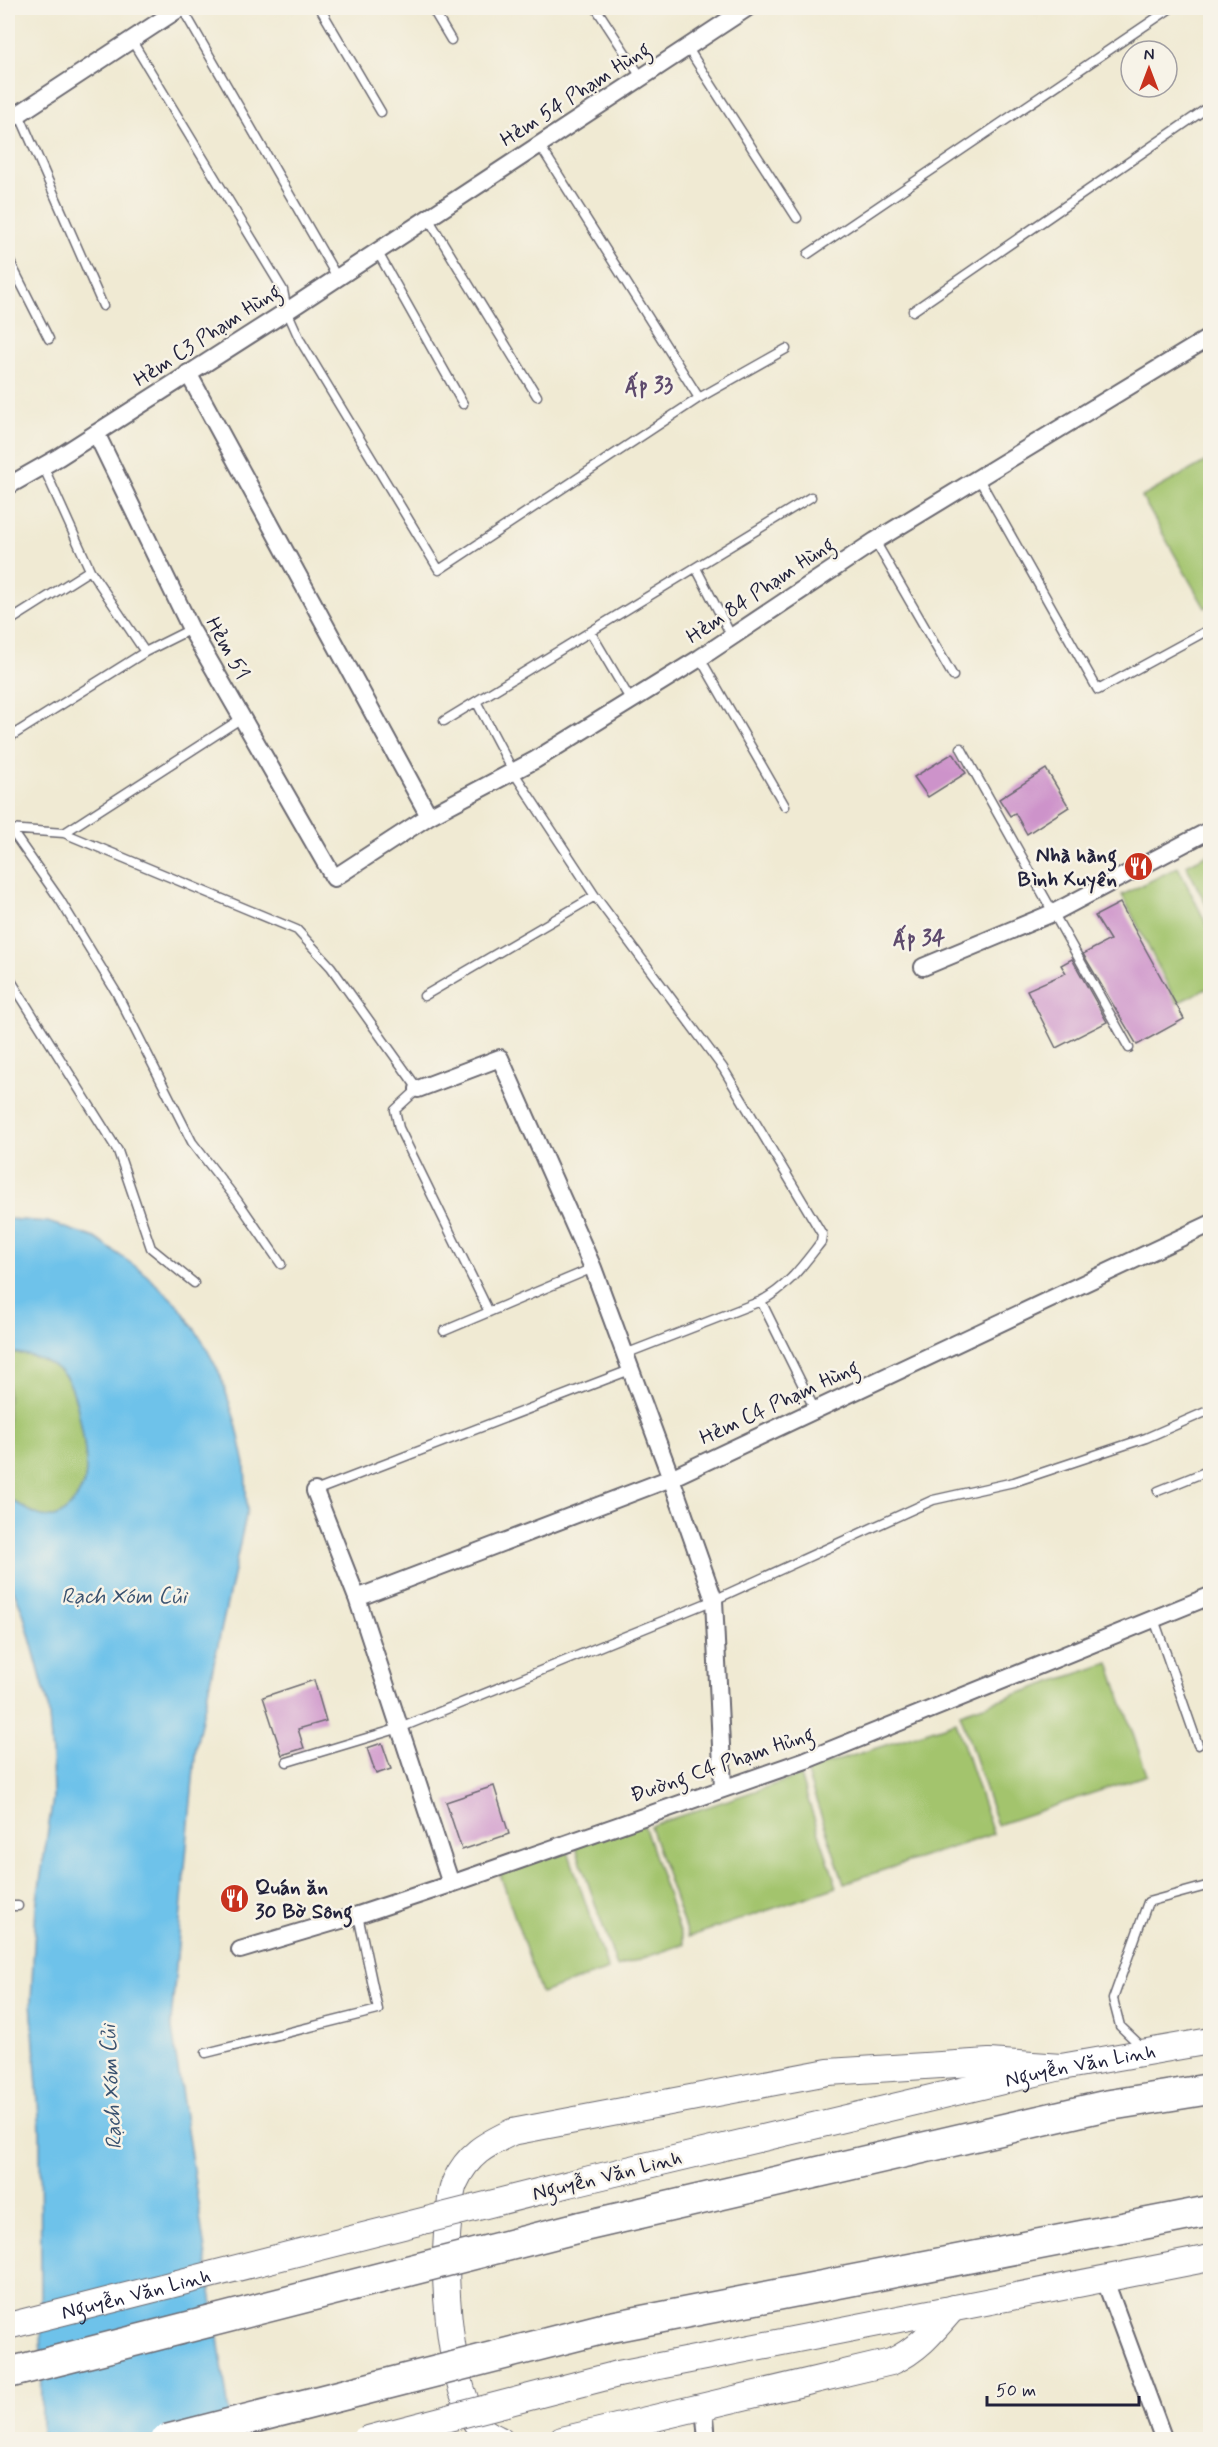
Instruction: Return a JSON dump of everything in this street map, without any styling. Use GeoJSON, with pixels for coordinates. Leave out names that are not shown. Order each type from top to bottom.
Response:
{"type":"FeatureCollection","features":[{"type":"Feature","properties":{"kind":"highway","name":"Nguyễn Văn Linh"},"geometry":{"type":"LineString","coordinates":[[8,2373],[580,2227],[1104,2106],[1210,2089]]}},
{"type":"Feature","properties":{"kind":"highway"},"geometry":{"type":"LineString","coordinates":[[166,2439],[606,2328],[1210,2211]]}},
{"type":"Feature","properties":{"kind":"main road","name":"Nguyễn Văn Linh"},"geometry":{"type":"LineString","coordinates":[[8,2326],[569,2184],[1061,2067],[1210,2041]]}},
{"type":"Feature","properties":{"kind":"main road"},"geometry":{"type":"LineString","coordinates":[[487,2438],[475,2422],[460,2384],[451,2334],[445,2236],[453,2185],[465,2162],[486,2145],[512,2132],[828,2072],[989,2062],[1061,2067]]}},
{"type":"Feature","properties":{"kind":"main road"},"geometry":{"type":"LineString","coordinates":[[364,2439],[618,2374],[1210,2258]]}},
{"type":"Feature","properties":{"kind":"main road"},"geometry":{"type":"LineString","coordinates":[[562,2439],[891,2362],[908,2354],[924,2341],[953,2308]]}},
{"type":"Feature","properties":{"kind":"street"},"geometry":{"type":"LineString","coordinates":[[13,117],[181,8]]}},
{"type":"Feature","properties":{"kind":"street","name":"Hẻm 54 Phạm Hùng"},"geometry":{"type":"LineString","coordinates":[[428,217],[741,9]]}},
{"type":"Feature","properties":{"kind":"street","name":"Hẻm C3 Phạm Hùng"},"geometry":{"type":"LineString","coordinates":[[8,486],[96,433],[287,311],[428,217]]}},
{"type":"Feature","properties":{"kind":"street","name":"Hẻm 84 Phạm Hùng"},"geometry":{"type":"LineString","coordinates":[[334,878],[429,816],[514,773],[630,699],[700,658],[875,541],[1210,337]]}},
{"type":"Feature","properties":{"kind":"street"},"geometry":{"type":"LineString","coordinates":[[188,373],[429,816]]}},
{"type":"Feature","properties":{"kind":"street","name":"Hẻm 51"},"geometry":{"type":"LineString","coordinates":[[96,433],[191,629],[334,878]]}},
{"type":"Feature","properties":{"kind":"street"},"geometry":{"type":"LineString","coordinates":[[923,967],[1055,912],[1210,830]]}},
{"type":"Feature","properties":{"kind":"street"},"geometry":{"type":"LineString","coordinates":[[418,1089],[501,1058],[545,1154],[593,1268],[714,1600],[723,1787]]}},
{"type":"Feature","properties":{"kind":"street","name":"Hẻm C4 Phạm Hùng"},"geometry":{"type":"LineString","coordinates":[[357,1598],[671,1478],[1210,1224]]}},
{"type":"Feature","properties":{"kind":"street"},"geometry":{"type":"LineString","coordinates":[[315,1491],[357,1598],[451,1884]]}},
{"type":"Feature","properties":{"kind":"street","name":"Đường C4 Phạm Hủng"},"geometry":{"type":"LineString","coordinates":[[240,1950],[358,1915],[451,1884],[723,1787],[806,1760],[1210,1596]]}},
{"type":"Feature","properties":{"kind":"street"},"geometry":{"type":"LineString","coordinates":[[1104,2278],[1164,2439]]}},
{"type":"Feature","properties":{"kind":"street"},"geometry":{"type":"LineString","coordinates":[[704,2406],[707,2439]]}},
{"type":"Feature","properties":{"kind":"lane"},"geometry":{"type":"LineString","coordinates":[[181,8],[337,277]]}},
{"type":"Feature","properties":{"kind":"lane"},"geometry":{"type":"LineString","coordinates":[[320,8],[381,112]]}},
{"type":"Feature","properties":{"kind":"lane"},"geometry":{"type":"LineString","coordinates":[[432,8],[451,40]]}},
{"type":"Feature","properties":{"kind":"lane"},"geometry":{"type":"LineString","coordinates":[[596,8],[641,77]]}},
{"type":"Feature","properties":{"kind":"lane"},"geometry":{"type":"LineString","coordinates":[[808,254],[1171,8]]}},
{"type":"Feature","properties":{"kind":"lane"},"geometry":{"type":"LineString","coordinates":[[132,41],[283,290],[287,311],[300,340],[439,570],[699,398],[786,349]]}},
{"type":"Feature","properties":{"kind":"lane"},"geometry":{"type":"LineString","coordinates":[[687,47],[797,218]]}},
{"type":"Feature","properties":{"kind":"lane"},"geometry":{"type":"LineString","coordinates":[[913,311],[1210,106]]}},
{"type":"Feature","properties":{"kind":"lane"},"geometry":{"type":"LineString","coordinates":[[13,117],[103,306]]}},
{"type":"Feature","properties":{"kind":"lane"},"geometry":{"type":"LineString","coordinates":[[539,144],[699,398]]}},
{"type":"Feature","properties":{"kind":"lane"},"geometry":{"type":"LineString","coordinates":[[428,217],[537,396]]}},
{"type":"Feature","properties":{"kind":"lane"},"geometry":{"type":"LineString","coordinates":[[377,251],[464,404]]}},
{"type":"Feature","properties":{"kind":"lane"},"geometry":{"type":"LineString","coordinates":[[8,258],[49,339]]}},
{"type":"Feature","properties":{"kind":"lane"},"geometry":{"type":"LineString","coordinates":[[43,466],[90,570],[145,652]]}},
{"type":"Feature","properties":{"kind":"lane"},"geometry":{"type":"LineString","coordinates":[[979,479],[1098,690],[1210,629]]}},
{"type":"Feature","properties":{"kind":"lane"},"geometry":{"type":"LineString","coordinates":[[444,722],[811,497]]}},
{"type":"Feature","properties":{"kind":"lane"},"geometry":{"type":"LineString","coordinates":[[875,541],[953,676]]}},
{"type":"Feature","properties":{"kind":"lane"},"geometry":{"type":"LineString","coordinates":[[696,568],[732,637]]}},
{"type":"Feature","properties":{"kind":"lane"},"geometry":{"type":"LineString","coordinates":[[8,622],[90,570]]}},
{"type":"Feature","properties":{"kind":"lane"},"geometry":{"type":"LineString","coordinates":[[8,738],[145,652],[191,629]]}},
{"type":"Feature","properties":{"kind":"lane"},"geometry":{"type":"LineString","coordinates":[[591,633],[630,699]]}},
{"type":"Feature","properties":{"kind":"lane"},"geometry":{"type":"LineString","coordinates":[[700,658],[785,806]]}},
{"type":"Feature","properties":{"kind":"lane"},"geometry":{"type":"LineString","coordinates":[[477,703],[514,773],[595,896],[723,1068],[822,1234],[821,1242],[788,1283],[761,1301],[625,1354]]}},
{"type":"Feature","properties":{"kind":"lane"},"geometry":{"type":"LineString","coordinates":[[64,833],[242,718]]}},
{"type":"Feature","properties":{"kind":"lane"},"geometry":{"type":"LineString","coordinates":[[961,748],[1055,912],[1129,1048]]}},
{"type":"Feature","properties":{"kind":"lane"},"geometry":{"type":"LineString","coordinates":[[8,826],[64,833],[297,930],[331,967],[418,1089],[395,1110],[399,1128],[489,1312]]}},
{"type":"Feature","properties":{"kind":"lane"},"geometry":{"type":"LineString","coordinates":[[8,826],[60,900],[116,992],[192,1142],[237,1200],[281,1264]]}},
{"type":"Feature","properties":{"kind":"lane"},"geometry":{"type":"LineString","coordinates":[[424,996],[595,896]]}},
{"type":"Feature","properties":{"kind":"lane"},"geometry":{"type":"LineString","coordinates":[[8,976],[118,1151],[151,1248],[194,1283]]}},
{"type":"Feature","properties":{"kind":"lane"},"geometry":{"type":"LineString","coordinates":[[444,1331],[593,1268]]}},
{"type":"Feature","properties":{"kind":"lane"},"geometry":{"type":"LineString","coordinates":[[761,1301],[814,1410]]}},
{"type":"Feature","properties":{"kind":"lane"},"geometry":{"type":"LineString","coordinates":[[315,1491],[630,1370]]}},
{"type":"Feature","properties":{"kind":"lane"},"geometry":{"type":"LineString","coordinates":[[287,1762],[400,1728],[714,1600],[933,1500],[1014,1482],[1146,1438],[1210,1410]]}},
{"type":"Feature","properties":{"kind":"lane"},"geometry":{"type":"LineString","coordinates":[[1158,1491],[1210,1470]]}},
{"type":"Feature","properties":{"kind":"lane"},"geometry":{"type":"LineString","coordinates":[[1154,1619],[1198,1745]]}},
{"type":"Feature","properties":{"kind":"lane"},"geometry":{"type":"LineString","coordinates":[[1145,2051],[1120,2026],[1113,1999],[1148,1902],[1210,1885]]}},
{"type":"Feature","properties":{"kind":"lane"},"geometry":{"type":"LineString","coordinates":[[8,1906],[18,1906]]}},
{"type":"Feature","properties":{"kind":"lane"},"geometry":{"type":"LineString","coordinates":[[206,2053],[378,2010],[358,1915]]}},
{"type":"Feature","properties":{"kind":"green space"},"geometry":{"type":"Polygon","coordinates":[[[1210,459],[1210,605],[1205,608],[1142,497],[1210,459]]]}},
{"type":"Feature","properties":{"kind":"green space"},"geometry":{"type":"Polygon","coordinates":[[[1210,853],[1210,912],[1186,865],[1210,853]]]}},
{"type":"Feature","properties":{"kind":"green space"},"geometry":{"type":"Polygon","coordinates":[[[1178,867],[1210,931],[1210,987],[1177,1003],[1122,895],[1178,867]]]}},
{"type":"Feature","properties":{"kind":"green space"},"geometry":{"type":"Polygon","coordinates":[[[8,1352],[31,1356],[53,1365],[70,1384],[78,1410],[84,1442],[85,1479],[74,1502],[54,1517],[36,1514],[8,1498],[8,1352]]]}},
{"type":"Feature","properties":{"kind":"green space"},"geometry":{"type":"Polygon","coordinates":[[[1109,1663],[1147,1775],[997,1825],[960,1713],[1109,1663]]]}},
{"type":"Feature","properties":{"kind":"green space"},"geometry":{"type":"Polygon","coordinates":[[[956,1722],[993,1834],[844,1883],[806,1771],[956,1722]]]}},
{"type":"Feature","properties":{"kind":"green space"},"geometry":{"type":"Polygon","coordinates":[[[800,1776],[837,1887],[688,1937],[650,1826],[800,1776]]]}},
{"type":"Feature","properties":{"kind":"green space"},"geometry":{"type":"Polygon","coordinates":[[[643,1822],[684,1944],[617,1967],[575,1845],[643,1822]]]}},
{"type":"Feature","properties":{"kind":"green space"},"geometry":{"type":"Polygon","coordinates":[[[567,1848],[608,1970],[541,1993],[499,1871],[567,1848]]]}},
{"type":"Feature","properties":{"kind":"water","name":"Rạch Xóm Củi"},"geometry":{"type":"Polygon","coordinates":[[[8,1219],[48,1222],[95,1238],[142,1271],[178,1305],[202,1340],[220,1374],[236,1423],[245,1464],[247,1511],[196,1746],[171,2022],[233,2439],[42,2439],[40,2131],[31,2001],[36,1907],[53,1798],[52,1755],[48,1704],[23,1612],[8,1577],[8,1498],[36,1514],[54,1517],[74,1502],[83,1485],[86,1470],[78,1410],[70,1384],[65,1376],[53,1365],[39,1358],[8,1352],[8,1219]]]}},
{"type":"Feature","properties":{"kind":"building"},"geometry":{"type":"Polygon","coordinates":[[[953,753],[966,773],[928,797],[914,777],[953,753]]]}},
{"type":"Feature","properties":{"kind":"building"},"geometry":{"type":"Polygon","coordinates":[[[1046,769],[1069,807],[1027,834],[1015,813],[1010,816],[999,799],[1046,769]]]}},
{"type":"Feature","properties":{"kind":"building"},"geometry":{"type":"Polygon","coordinates":[[[1120,903],[1184,1019],[1137,1045],[1083,954],[1110,940],[1095,916],[1120,903]]]}},
{"type":"Feature","properties":{"kind":"building"},"geometry":{"type":"Polygon","coordinates":[[[1072,959],[1107,1022],[1056,1048],[1027,990],[1066,973],[1061,965],[1072,959]]]}},
{"type":"Feature","properties":{"kind":"building"},"geometry":{"type":"Polygon","coordinates":[[[314,1680],[326,1721],[298,1729],[304,1748],[282,1755],[263,1697],[314,1680]]]}},
{"type":"Feature","properties":{"kind":"building"},"geometry":{"type":"Polygon","coordinates":[[[382,1743],[391,1769],[376,1774],[367,1748],[382,1743]]]}},
{"type":"Feature","properties":{"kind":"building"},"geometry":{"type":"Polygon","coordinates":[[[494,1786],[509,1834],[462,1850],[446,1802],[494,1786]]]}},
{"type":"Feature","properties":{"kind":"place","name":"Nhà hàng Bình Xuyên"},"geometry":{"type":"Point","coordinates":[1138,867]}},
{"type":"Feature","properties":{"kind":"place","name":"Quán ăn 30 Bờ Sông"},"geometry":{"type":"Point","coordinates":[234,1899]}},
{"type":"Feature","properties":{"kind":"district","name":"Ấp 33"},"geometry":{"type":"Point","coordinates":[649,384]}},
{"type":"Feature","properties":{"kind":"district","name":"Ấp 34"},"geometry":{"type":"Point","coordinates":[919,937]}}]}
